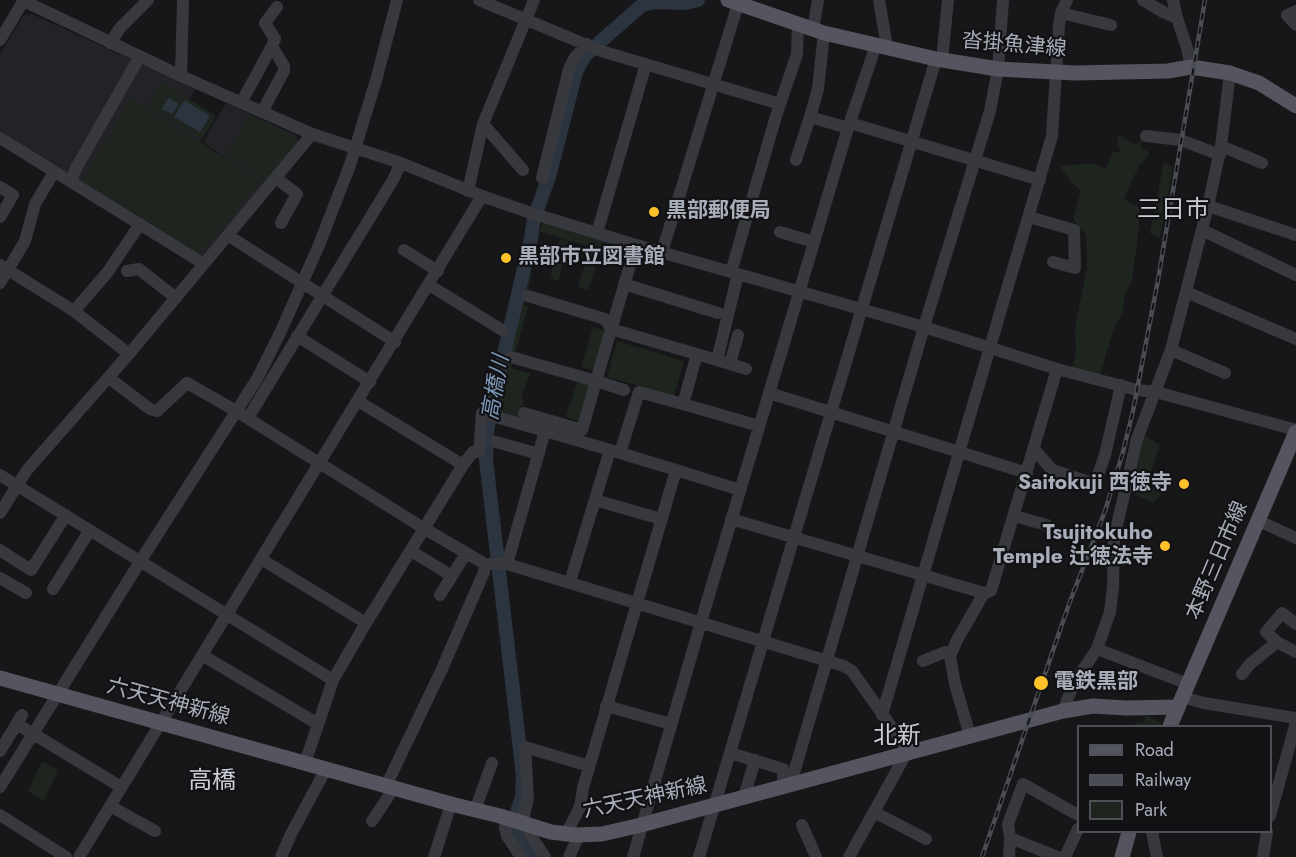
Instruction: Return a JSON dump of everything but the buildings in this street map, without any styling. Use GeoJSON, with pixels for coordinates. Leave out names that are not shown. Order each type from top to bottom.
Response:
{"type":"FeatureCollection","features":[{"type":"Feature","properties":{"kind":"main road","name":"沓掛魚津線"},"geometry":{"type":"LineString","coordinates":[[733,2],[819,31],[939,59],[998,69],[1056,72],[1168,71],[1191,68],[1230,73],[1259,83],[1296,106]]}},
{"type":"Feature","properties":{"kind":"main road","name":"本野三日市線"},"geometry":{"type":"LineString","coordinates":[[1183,696],[1296,431]]}},
{"type":"Feature","properties":{"kind":"main road","name":"六天天神新線"},"geometry":{"type":"LineString","coordinates":[[0,678],[326,770],[566,834],[602,834],[641,825],[1062,711],[1093,706],[1126,708],[1183,696]]}},
{"type":"Feature","properties":{"kind":"main road"},"geometry":{"type":"LineString","coordinates":[[1170,725],[1183,696]]}},
{"type":"Feature","properties":{"kind":"main road"},"geometry":{"type":"LineString","coordinates":[[1122,857],[1128,833]]}},
{"type":"Feature","properties":{"kind":"street"},"geometry":{"type":"LineString","coordinates":[[0,40],[23,0],[140,57],[312,134],[401,163],[528,212],[924,327],[1057,369],[1156,392],[1296,431]]}},
{"type":"Feature","properties":{"kind":"street"},"geometry":{"type":"LineString","coordinates":[[110,43],[120,28],[148,0]]}},
{"type":"Feature","properties":{"kind":"street"},"geometry":{"type":"LineString","coordinates":[[181,76],[183,0]]}},
{"type":"Feature","properties":{"kind":"street"},"geometry":{"type":"LineString","coordinates":[[0,787],[257,379],[303,284],[338,198],[355,148],[397,0]]}},
{"type":"Feature","properties":{"kind":"street"},"geometry":{"type":"LineString","coordinates":[[479,0],[601,51],[780,104]]}},
{"type":"Feature","properties":{"kind":"street"},"geometry":{"type":"LineString","coordinates":[[468,190],[483,124],[534,0]]}},
{"type":"Feature","properties":{"kind":"street"},"geometry":{"type":"LineString","coordinates":[[796,160],[818,89],[818,0]]}},
{"type":"Feature","properties":{"kind":"street"},"geometry":{"type":"LineString","coordinates":[[633,857],[849,126],[881,46],[879,0]]}},
{"type":"Feature","properties":{"kind":"street"},"geometry":{"type":"LineString","coordinates":[[699,857],[912,140],[939,59],[948,0]]}},
{"type":"Feature","properties":{"kind":"street"},"geometry":{"type":"LineString","coordinates":[[787,784],[990,111],[998,69],[1003,0]]}},
{"type":"Feature","properties":{"kind":"street"},"geometry":{"type":"LineString","coordinates":[[882,715],[1052,136],[1061,13],[1067,0]]}},
{"type":"Feature","properties":{"kind":"street"},"geometry":{"type":"LineString","coordinates":[[1143,0],[1162,12],[1178,18]]}},
{"type":"Feature","properties":{"kind":"street"},"geometry":{"type":"LineString","coordinates":[[1173,0],[1191,68]]}},
{"type":"Feature","properties":{"kind":"street"},"geometry":{"type":"LineString","coordinates":[[1292,0],[1296,6]]}},
{"type":"Feature","properties":{"kind":"street"},"geometry":{"type":"LineString","coordinates":[[662,252],[714,84],[733,2]]}},
{"type":"Feature","properties":{"kind":"street"},"geometry":{"type":"LineString","coordinates":[[241,103],[275,39],[265,23],[277,7]]}},
{"type":"Feature","properties":{"kind":"street"},"geometry":{"type":"LineString","coordinates":[[1296,11],[1287,15],[1296,25]]}},
{"type":"Feature","properties":{"kind":"street"},"geometry":{"type":"LineString","coordinates":[[1061,13],[1111,25]]}},
{"type":"Feature","properties":{"kind":"street"},"geometry":{"type":"LineString","coordinates":[[717,360],[735,273],[780,104],[797,54],[798,24]]}},
{"type":"Feature","properties":{"kind":"street"},"geometry":{"type":"LineString","coordinates":[[542,178],[569,69],[575,57],[587,44]]}},
{"type":"Feature","properties":{"kind":"street"},"geometry":{"type":"LineString","coordinates":[[262,112],[284,71],[284,66],[272,46]]}},
{"type":"Feature","properties":{"kind":"street"},"geometry":{"type":"LineString","coordinates":[[71,182],[75,170],[140,57]]}},
{"type":"Feature","properties":{"kind":"street"},"geometry":{"type":"LineString","coordinates":[[597,233],[646,64]]}},
{"type":"Feature","properties":{"kind":"street"},"geometry":{"type":"LineString","coordinates":[[1062,711],[1074,683],[1097,649],[1110,612],[1114,538],[1137,439],[1171,350],[1208,206],[1221,150],[1230,73]]}},
{"type":"Feature","properties":{"kind":"street"},"geometry":{"type":"LineString","coordinates":[[810,117],[912,140],[1040,180]]}},
{"type":"Feature","properties":{"kind":"street"},"geometry":{"type":"LineString","coordinates":[[483,124],[523,170]]}},
{"type":"Feature","properties":{"kind":"street"},"geometry":{"type":"LineString","coordinates":[[0,513],[27,470],[129,354],[312,134]]}},
{"type":"Feature","properties":{"kind":"street"},"geometry":{"type":"LineString","coordinates":[[1146,136],[1221,150],[1262,163]]}},
{"type":"Feature","properties":{"kind":"street"},"geometry":{"type":"LineString","coordinates":[[0,138],[204,264]]}},
{"type":"Feature","properties":{"kind":"street"},"geometry":{"type":"LineString","coordinates":[[248,418],[393,180],[401,163]]}},
{"type":"Feature","properties":{"kind":"street"},"geometry":{"type":"LineString","coordinates":[[0,283],[4,267],[25,241],[35,204],[54,172]]}},
{"type":"Feature","properties":{"kind":"street"},"geometry":{"type":"LineString","coordinates":[[276,178],[297,194],[281,223]]}},
{"type":"Feature","properties":{"kind":"street"},"geometry":{"type":"LineString","coordinates":[[0,187],[13,195],[0,217]]}},
{"type":"Feature","properties":{"kind":"street"},"geometry":{"type":"LineString","coordinates":[[79,857],[482,196]]}},
{"type":"Feature","properties":{"kind":"street"},"geometry":{"type":"LineString","coordinates":[[1208,206],[1296,235]]}},
{"type":"Feature","properties":{"kind":"street"},"geometry":{"type":"LineString","coordinates":[[1029,217],[1074,230],[1080,270],[1053,262]]}},
{"type":"Feature","properties":{"kind":"street"},"geometry":{"type":"LineString","coordinates":[[74,310],[106,273],[140,224]]}},
{"type":"Feature","properties":{"kind":"street"},"geometry":{"type":"LineString","coordinates":[[1202,230],[1296,275]]}},
{"type":"Feature","properties":{"kind":"street"},"geometry":{"type":"LineString","coordinates":[[780,232],[814,242]]}},
{"type":"Feature","properties":{"kind":"street"},"geometry":{"type":"LineString","coordinates":[[229,236],[395,342]]}},
{"type":"Feature","properties":{"kind":"street"},"geometry":{"type":"LineString","coordinates":[[524,412],[582,430],[636,245]]}},
{"type":"Feature","properties":{"kind":"street"},"geometry":{"type":"LineString","coordinates":[[404,250],[438,271]]}},
{"type":"Feature","properties":{"kind":"street"},"geometry":{"type":"LineString","coordinates":[[4,267],[74,310],[129,354]]}},
{"type":"Feature","properties":{"kind":"street"},"geometry":{"type":"LineString","coordinates":[[127,271],[139,269],[176,298]]}},
{"type":"Feature","properties":{"kind":"street"},"geometry":{"type":"LineString","coordinates":[[429,285],[502,330]]}},
{"type":"Feature","properties":{"kind":"street"},"geometry":{"type":"LineString","coordinates":[[624,285],[718,313]]}},
{"type":"Feature","properties":{"kind":"street"},"geometry":{"type":"LineString","coordinates":[[1186,292],[1296,339]]}},
{"type":"Feature","properties":{"kind":"street"},"geometry":{"type":"LineString","coordinates":[[528,296],[605,319],[611,329],[746,369]]}},
{"type":"Feature","properties":{"kind":"street"},"geometry":{"type":"LineString","coordinates":[[730,364],[738,335]]}},
{"type":"Feature","properties":{"kind":"street"},"geometry":{"type":"LineString","coordinates":[[297,336],[370,382]]}},
{"type":"Feature","properties":{"kind":"street"},"geometry":{"type":"LineString","coordinates":[[1171,350],[1226,373]]}},
{"type":"Feature","properties":{"kind":"street"},"geometry":{"type":"LineString","coordinates":[[683,404],[697,354]]}},
{"type":"Feature","properties":{"kind":"street"},"geometry":{"type":"LineString","coordinates":[[511,357],[624,390]]}},
{"type":"Feature","properties":{"kind":"street"},"geometry":{"type":"LineString","coordinates":[[731,519],[984,593],[991,591],[1057,369]]}},
{"type":"Feature","properties":{"kind":"street"},"geometry":{"type":"LineString","coordinates":[[108,378],[150,409],[157,411],[187,383],[485,564],[507,564],[570,582],[826,660],[852,671],[907,752],[849,857]]}},
{"type":"Feature","properties":{"kind":"street"},"geometry":{"type":"LineString","coordinates":[[1034,448],[1052,470],[1095,484],[1108,443],[1121,385]]}},
{"type":"Feature","properties":{"kind":"street"},"geometry":{"type":"LineString","coordinates":[[570,582],[595,500],[639,392],[759,426]]}},
{"type":"Feature","properties":{"kind":"street"},"geometry":{"type":"LineString","coordinates":[[769,393],[1027,473]]}},
{"type":"Feature","properties":{"kind":"street"},"geometry":{"type":"LineString","coordinates":[[358,401],[463,465]]}},
{"type":"Feature","properties":{"kind":"street"},"geometry":{"type":"LineString","coordinates":[[305,763],[333,680],[463,465],[473,452],[479,452],[482,413],[740,490]]}},
{"type":"Feature","properties":{"kind":"street"},"geometry":{"type":"LineString","coordinates":[[507,564],[545,431]]}},
{"type":"Feature","properties":{"kind":"street"},"geometry":{"type":"LineString","coordinates":[[496,442],[538,454]]}},
{"type":"Feature","properties":{"kind":"street"},"geometry":{"type":"LineString","coordinates":[[569,857],[566,834],[580,807],[583,788],[606,706],[676,470]]}},
{"type":"Feature","properties":{"kind":"street"},"geometry":{"type":"LineString","coordinates":[[0,475],[333,680]]}},
{"type":"Feature","properties":{"kind":"street"},"geometry":{"type":"LineString","coordinates":[[595,500],[661,519]]}},
{"type":"Feature","properties":{"kind":"street"},"geometry":{"type":"LineString","coordinates":[[0,550],[32,570],[66,515]]}},
{"type":"Feature","properties":{"kind":"street"},"geometry":{"type":"LineString","coordinates":[[1014,516],[1047,525]]}},
{"type":"Feature","properties":{"kind":"street"},"geometry":{"type":"LineString","coordinates":[[1257,520],[1296,538]]}},
{"type":"Feature","properties":{"kind":"street"},"geometry":{"type":"LineString","coordinates":[[53,589],[90,530]]}},
{"type":"Feature","properties":{"kind":"street"},"geometry":{"type":"LineString","coordinates":[[411,551],[452,576]]}},
{"type":"Feature","properties":{"kind":"street"},"geometry":{"type":"LineString","coordinates":[[441,595],[466,553]]}},
{"type":"Feature","properties":{"kind":"street"},"geometry":{"type":"LineString","coordinates":[[261,559],[366,623]]}},
{"type":"Feature","properties":{"kind":"street"},"geometry":{"type":"LineString","coordinates":[[372,821],[390,787],[442,669],[484,572],[485,564]]}},
{"type":"Feature","properties":{"kind":"street"},"geometry":{"type":"LineString","coordinates":[[0,578],[26,593]]}},
{"type":"Feature","properties":{"kind":"street"},"geometry":{"type":"LineString","coordinates":[[970,736],[955,684],[950,656],[984,593]]}},
{"type":"Feature","properties":{"kind":"street"},"geometry":{"type":"LineString","coordinates":[[1296,624],[1282,613],[1266,632],[1277,642],[1296,652]]}},
{"type":"Feature","properties":{"kind":"street"},"geometry":{"type":"LineString","coordinates":[[1242,674],[1250,664],[1277,642]]}},
{"type":"Feature","properties":{"kind":"street"},"geometry":{"type":"LineString","coordinates":[[1097,649],[1183,696],[1204,703],[1296,720],[1272,809]]}},
{"type":"Feature","properties":{"kind":"street"},"geometry":{"type":"LineString","coordinates":[[923,661],[945,652],[950,656]]}},
{"type":"Feature","properties":{"kind":"street"},"geometry":{"type":"LineString","coordinates":[[202,655],[318,724]]}},
{"type":"Feature","properties":{"kind":"street"},"geometry":{"type":"LineString","coordinates":[[606,706],[671,724]]}},
{"type":"Feature","properties":{"kind":"street"},"geometry":{"type":"LineString","coordinates":[[0,751],[20,719],[33,734],[121,787]]}},
{"type":"Feature","properties":{"kind":"street"},"geometry":{"type":"LineString","coordinates":[[521,857],[507,836],[505,828],[517,821],[528,798],[525,747],[589,766]]}},
{"type":"Feature","properties":{"kind":"street"},"geometry":{"type":"LineString","coordinates":[[730,753],[783,769],[787,784]]}},
{"type":"Feature","properties":{"kind":"street"},"geometry":{"type":"LineString","coordinates":[[744,797],[755,760]]}},
{"type":"Feature","properties":{"kind":"street"},"geometry":{"type":"LineString","coordinates":[[475,810],[492,763]]}},
{"type":"Feature","properties":{"kind":"street"},"geometry":{"type":"LineString","coordinates":[[281,857],[326,770]]}},
{"type":"Feature","properties":{"kind":"street"},"geometry":{"type":"LineString","coordinates":[[1009,857],[1008,824],[1023,784],[1077,814]]}},
{"type":"Feature","properties":{"kind":"street"},"geometry":{"type":"LineString","coordinates":[[434,857],[451,804]]}},
{"type":"Feature","properties":{"kind":"street"},"geometry":{"type":"LineString","coordinates":[[110,806],[155,831]]}},
{"type":"Feature","properties":{"kind":"street"},"geometry":{"type":"LineString","coordinates":[[874,812],[926,839]]}},
{"type":"Feature","properties":{"kind":"street"},"geometry":{"type":"LineString","coordinates":[[0,815],[66,857]]}},
{"type":"Feature","properties":{"kind":"street"},"geometry":{"type":"LineString","coordinates":[[517,821],[529,833],[545,857]]}},
{"type":"Feature","properties":{"kind":"street"},"geometry":{"type":"LineString","coordinates":[[802,825],[816,857]]}},
{"type":"Feature","properties":{"kind":"street"},"geometry":{"type":"LineString","coordinates":[[1065,857],[1077,831]]}},
{"type":"Feature","properties":{"kind":"street"},"geometry":{"type":"LineString","coordinates":[[1152,833],[1157,857]]}},
{"type":"Feature","properties":{"kind":"street"},"geometry":{"type":"LineString","coordinates":[[1263,857],[1267,833]]}},
{"type":"Feature","properties":{"kind":"street"},"geometry":{"type":"LineString","coordinates":[[1010,838],[1058,857]]}},
{"type":"Feature","properties":{"kind":"shaded area"},"geometry":{"type":"Polygon","coordinates":[[[32,14],[195,89],[189,99],[216,116],[200,142],[233,163],[203,142],[226,103],[297,136],[298,142],[202,260],[0,134],[0,54],[23,16],[32,14]]]}},
{"type":"Feature","properties":{"kind":"shaded area"},"geometry":{"type":"Polygon","coordinates":[[[169,98],[179,104],[172,114],[161,109],[169,98]]]}},
{"type":"Feature","properties":{"kind":"shaded area"},"geometry":{"type":"Polygon","coordinates":[[[184,100],[210,116],[200,132],[174,117],[184,100]]]}},
{"type":"Feature","properties":{"kind":"green space"},"geometry":{"type":"Polygon","coordinates":[[[162,83],[216,116],[202,139],[147,106],[162,83]]]}},
{"type":"Feature","properties":{"kind":"green space"},"geometry":{"type":"Polygon","coordinates":[[[131,99],[261,181],[200,254],[82,180],[131,99]]]}},
{"type":"Feature","properties":{"kind":"green space"},"geometry":{"type":"Polygon","coordinates":[[[249,115],[295,137],[296,142],[266,180],[226,155],[249,115]]]}},
{"type":"Feature","properties":{"kind":"green space"},"geometry":{"type":"Polygon","coordinates":[[[1119,135],[1136,144],[1145,137],[1140,146],[1150,153],[1138,168],[1124,199],[1139,207],[1139,227],[1132,281],[1124,297],[1123,311],[1112,333],[1100,376],[1072,369],[1076,354],[1075,327],[1087,268],[1086,234],[1073,218],[1081,191],[1071,182],[1060,166],[1093,163],[1106,169],[1113,152],[1120,152],[1117,142],[1119,135]]]}},
{"type":"Feature","properties":{"kind":"green space"},"geometry":{"type":"Polygon","coordinates":[[[1164,162],[1173,167],[1160,238],[1150,233],[1164,162]]]}},
{"type":"Feature","properties":{"kind":"green space"},"geometry":{"type":"Polygon","coordinates":[[[543,222],[628,247],[625,257],[540,232],[543,222]]]}},
{"type":"Feature","properties":{"kind":"green space"},"geometry":{"type":"Polygon","coordinates":[[[560,239],[570,242],[558,281],[550,278],[560,239]]]}},
{"type":"Feature","properties":{"kind":"green space"},"geometry":{"type":"Polygon","coordinates":[[[590,248],[600,251],[588,290],[578,287],[590,248]]]}},
{"type":"Feature","properties":{"kind":"green space"},"geometry":{"type":"Polygon","coordinates":[[[528,272],[532,273],[524,306],[528,307],[511,368],[530,373],[521,398],[524,400],[518,420],[495,414],[528,272]]]}},
{"type":"Feature","properties":{"kind":"green space"},"geometry":{"type":"Polygon","coordinates":[[[593,327],[605,331],[594,371],[581,367],[593,327]]]}},
{"type":"Feature","properties":{"kind":"green space"},"geometry":{"type":"Polygon","coordinates":[[[617,341],[684,361],[674,396],[607,377],[617,341]]]}},
{"type":"Feature","properties":{"kind":"green space"},"geometry":{"type":"Polygon","coordinates":[[[578,380],[591,384],[581,422],[566,417],[578,380]]]}},
{"type":"Feature","properties":{"kind":"green space"},"geometry":{"type":"Polygon","coordinates":[[[1144,435],[1160,445],[1149,478],[1159,484],[1157,490],[1161,493],[1154,503],[1130,492],[1144,435]]]}},
{"type":"Feature","properties":{"kind":"green space"},"geometry":{"type":"Polygon","coordinates":[[[1145,715],[1162,723],[1161,725],[1135,725],[1135,723],[1145,723],[1145,715]]]}},
{"type":"Feature","properties":{"kind":"green space"},"geometry":{"type":"Polygon","coordinates":[[[42,761],[58,770],[44,801],[28,791],[42,761]]]}},
{"type":"Feature","properties":{"kind":"waterway","name":"高橋川"},"geometry":{"type":"LineString","coordinates":[[530,857],[518,841],[515,818],[522,797],[523,776],[486,460],[487,431],[534,218],[549,177],[576,72],[584,57],[642,5],[655,2],[686,3],[698,0]]}},
{"type":"Feature","properties":{"kind":"railway"},"geometry":{"type":"LineString","coordinates":[[982,857],[1069,604],[1105,511],[1123,452],[1158,280],[1205,0]]}},
{"type":"Feature","properties":{"kind":"place","name":"黒部郵便局"},"geometry":{"type":"Point","coordinates":[654,212]}},
{"type":"Feature","properties":{"kind":"place","name":"黒部市立図書館"},"geometry":{"type":"Point","coordinates":[506,258]}},
{"type":"Feature","properties":{"kind":"place","name":"Saitokuji 西徳寺"},"geometry":{"type":"Point","coordinates":[1184,484]}},
{"type":"Feature","properties":{"kind":"place","name":"Tsujitokuho Temple 辻徳法寺"},"geometry":{"type":"Point","coordinates":[1165,546]}},
{"type":"Feature","properties":{"kind":"place","name":"電鉄黒部"},"geometry":{"type":"Point","coordinates":[1041,683]}},
{"type":"Feature","properties":{"kind":"district","name":"三日市"},"geometry":{"type":"Point","coordinates":[1173,211]}},
{"type":"Feature","properties":{"kind":"district","name":"北新"},"geometry":{"type":"Point","coordinates":[897,737]}},
{"type":"Feature","properties":{"kind":"district","name":"高橋"},"geometry":{"type":"Point","coordinates":[212,782]}}]}
